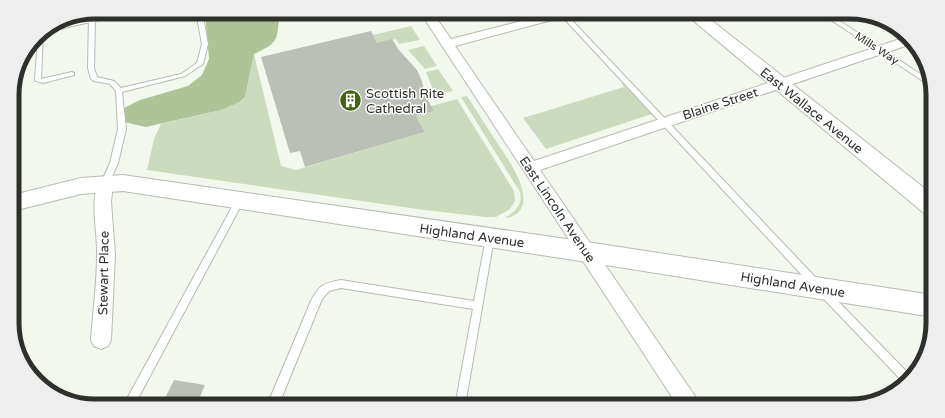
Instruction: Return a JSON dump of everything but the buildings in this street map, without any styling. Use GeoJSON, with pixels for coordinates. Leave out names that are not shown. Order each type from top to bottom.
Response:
{"type":"FeatureCollection","features":[{"type":"Feature","properties":{"kind":"main road","name":"East Wallace Avenue"},"geometry":{"type":"LineString","coordinates":[[700,19],[926,202]]}},
{"type":"Feature","properties":{"kind":"main road","name":"Highland Avenue"},"geometry":{"type":"LineString","coordinates":[[19,201],[71,187],[105,183],[123,183],[587,252],[926,305]]}},
{"type":"Feature","properties":{"kind":"street","name":"East Lincoln Avenue"},"geometry":{"type":"LineString","coordinates":[[431,19],[685,399]]}},
{"type":"Feature","properties":{"kind":"street"},"geometry":{"type":"LineString","coordinates":[[447,44],[541,19]]}},
{"type":"Feature","properties":{"kind":"street"},"geometry":{"type":"LineString","coordinates":[[75,22],[85,20]]}},
{"type":"Feature","properties":{"kind":"street","name":"Blaine Street"},"geometry":{"type":"LineString","coordinates":[[530,168],[905,42]]}},
{"type":"Feature","properties":{"kind":"street","name":"Stewart Place"},"geometry":{"type":"LineString","coordinates":[[101,340],[106,254],[103,202],[105,183]]}},
{"type":"Feature","properties":{"kind":"lane"},"geometry":{"type":"LineString","coordinates":[[92,19],[91,68],[94,79],[112,82],[119,91],[122,129],[114,163],[105,183]]}},
{"type":"Feature","properties":{"kind":"lane"},"geometry":{"type":"LineString","coordinates":[[119,91],[183,76],[200,64],[205,44],[200,19]]}},
{"type":"Feature","properties":{"kind":"lane"},"geometry":{"type":"LineString","coordinates":[[570,19],[819,288],[904,376]]}},
{"type":"Feature","properties":{"kind":"lane","name":"Mills Way"},"geometry":{"type":"LineString","coordinates":[[833,19],[924,79]]}},
{"type":"Feature","properties":{"kind":"lane"},"geometry":{"type":"LineString","coordinates":[[40,42],[38,80],[43,81],[72,74]]}},
{"type":"Feature","properties":{"kind":"lane"},"geometry":{"type":"LineString","coordinates":[[132,399],[240,200]]}},
{"type":"Feature","properties":{"kind":"lane"},"geometry":{"type":"LineString","coordinates":[[461,399],[490,238]]}},
{"type":"Feature","properties":{"kind":"lane"},"geometry":{"type":"LineString","coordinates":[[276,399],[316,301],[321,290],[326,287],[341,284],[478,306]]}},
{"type":"Feature","properties":{"kind":"green space"},"geometry":{"type":"Polygon","coordinates":[[[206,19],[279,19],[276,39],[269,46],[254,54],[245,97],[239,102],[221,110],[146,127],[124,122],[124,108],[140,100],[188,86],[202,75],[209,59],[206,19]]]}},
{"type":"Feature","properties":{"kind":"green space"},"geometry":{"type":"Polygon","coordinates":[[[411,26],[420,40],[399,44],[396,39],[377,43],[373,35],[411,26]]]}},
{"type":"Feature","properties":{"kind":"green space"},"geometry":{"type":"Polygon","coordinates":[[[424,46],[437,66],[425,69],[408,50],[424,46]]]}},
{"type":"Feature","properties":{"kind":"green space"},"geometry":{"type":"Polygon","coordinates":[[[254,54],[281,166],[296,170],[425,132],[416,116],[434,111],[431,106],[457,99],[514,191],[515,201],[510,209],[496,217],[485,217],[424,210],[147,170],[154,139],[161,124],[221,110],[245,97],[254,54]]]}},
{"type":"Feature","properties":{"kind":"green space"},"geometry":{"type":"Polygon","coordinates":[[[438,69],[453,91],[435,95],[426,72],[438,69]]]}},
{"type":"Feature","properties":{"kind":"green space"},"geometry":{"type":"Polygon","coordinates":[[[621,81],[652,114],[546,149],[523,118],[624,87],[621,81]]]}},
{"type":"Feature","properties":{"kind":"green space"},"geometry":{"type":"Polygon","coordinates":[[[467,96],[513,168],[523,193],[523,204],[518,212],[507,218],[506,217],[516,210],[520,204],[520,192],[461,97],[467,96]]]}},
{"type":"Feature","properties":{"kind":"place","name":"Scottish Rite Cathedral"},"geometry":{"type":"Point","coordinates":[351,100]}}]}
